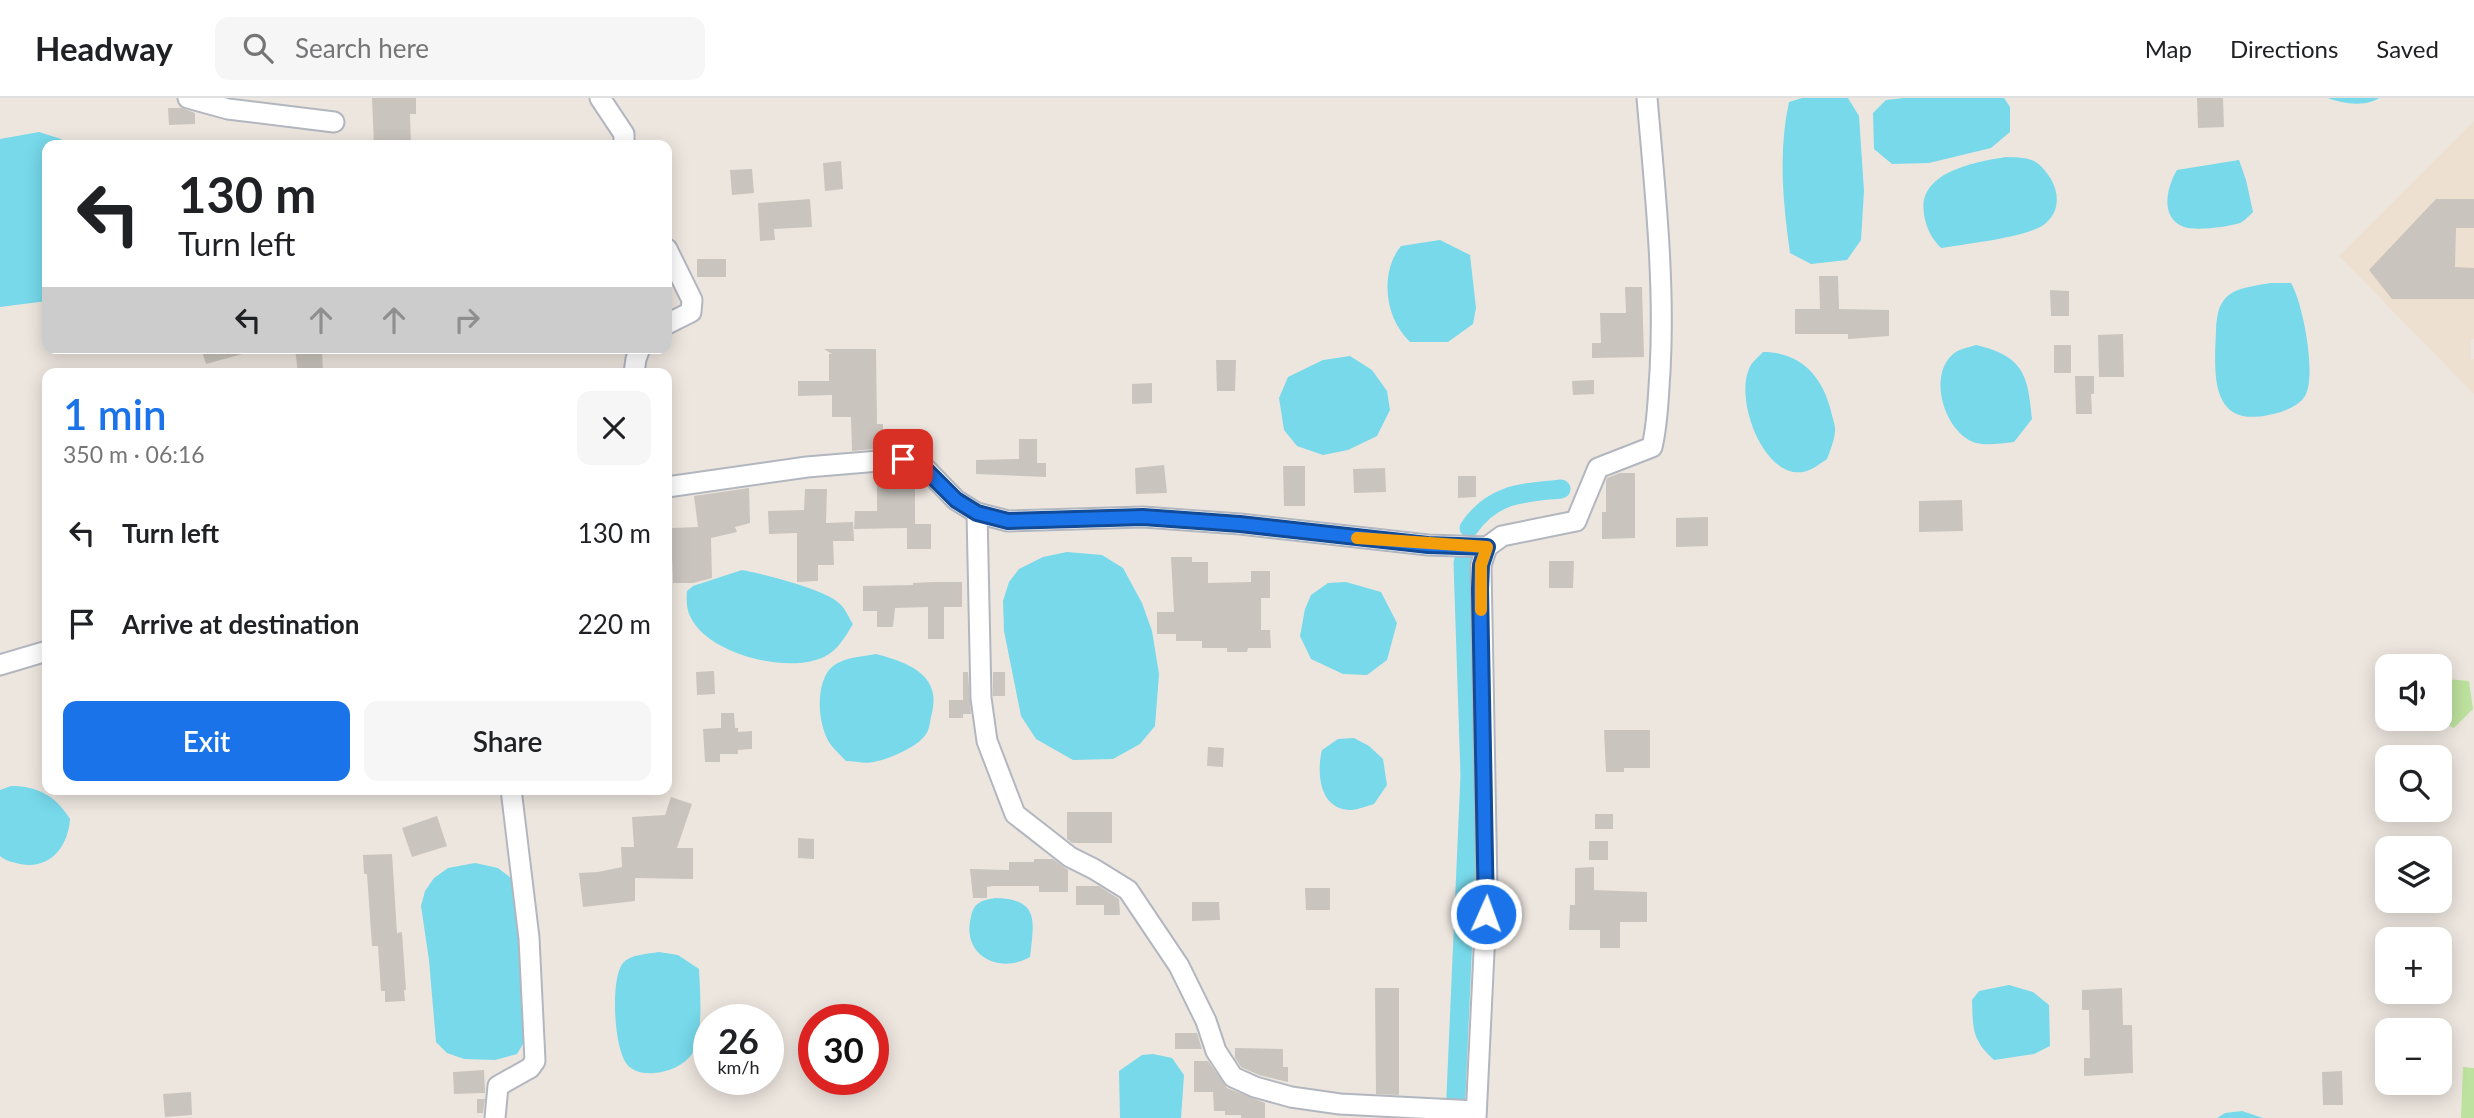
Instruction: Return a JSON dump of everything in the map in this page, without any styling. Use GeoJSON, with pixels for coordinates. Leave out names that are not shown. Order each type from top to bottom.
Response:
{"type":"FeatureCollection","features":[{"type":"Feature","properties":{"kind":"street"},"geometry":{"type":"LineString","coordinates":[[188,98],[228,109],[334,122]]}},
{"type":"Feature","properties":{"kind":"street"},"geometry":{"type":"LineString","coordinates":[[600,98],[624,134],[624,140]]}},
{"type":"Feature","properties":{"kind":"street"},"geometry":{"type":"LineString","coordinates":[[977,513],[981,698],[987,741],[1015,814],[1070,857],[1128,890],[1179,967],[1206,1021],[1216,1051],[1233,1077],[1255,1087],[1303,1099],[1476,1115],[1487,890],[1481,565],[1487,547],[1502,536],[1576,522],[1598,468],[1652,447],[1658,423],[1663,321],[1647,98]]}},
{"type":"Feature","properties":{"kind":"street"},"geometry":{"type":"LineString","coordinates":[[672,259],[692,300],[691,312],[672,322]]}},
{"type":"Feature","properties":{"kind":"street"},"geometry":{"type":"LineString","coordinates":[[672,486],[807,467],[903,459],[922,466],[956,500],[977,513],[1008,521],[1143,517],[1240,524],[1376,540],[1487,547]]}},
{"type":"Feature","properties":{"kind":"street"},"geometry":{"type":"LineString","coordinates":[[0,665],[42,652]]}},
{"type":"Feature","properties":{"kind":"street"},"geometry":{"type":"LineString","coordinates":[[495,1118],[498,1086],[530,1068],[535,1061],[529,938],[512,795]]}},
{"type":"Feature","properties":{"kind":"shaded area"},"geometry":{"type":"Polygon","coordinates":[[[2474,121],[2474,199],[2436,199],[2410,228],[2474,299],[2471,359],[2474,359],[2474,394],[2339,256],[2474,121]]]}},
{"type":"Feature","properties":{"kind":"shaded area"},"geometry":{"type":"Polygon","coordinates":[[[2456,228],[2474,228],[2474,268],[2455,267],[2456,228]]]}},
{"type":"Feature","properties":{"kind":"green space"},"geometry":{"type":"Polygon","coordinates":[[[2452,679],[2469,681],[2473,709],[2454,728],[2452,679]]]}},
{"type":"Feature","properties":{"kind":"green space"},"geometry":{"type":"Polygon","coordinates":[[[2463,1067],[2474,1068],[2474,1118],[2461,1118],[2463,1067]]]}},
{"type":"Feature","properties":{"kind":"water"},"geometry":{"type":"Polygon","coordinates":[[[1802,98],[1848,98],[1859,116],[1864,191],[1861,240],[1847,260],[1811,264],[1790,253],[1784,196],[1784,140],[1789,102],[1802,98]]]}},
{"type":"Feature","properties":{"kind":"water"},"geometry":{"type":"Polygon","coordinates":[[[2004,98],[2010,107],[2010,132],[1991,148],[1929,163],[1892,164],[1874,149],[1873,113],[1886,100],[2004,98]]]}},
{"type":"Feature","properties":{"kind":"water"},"geometry":{"type":"Polygon","coordinates":[[[2328,98],[2379,98],[2368,103],[2354,104],[2328,98]]]}},
{"type":"Feature","properties":{"kind":"water"},"geometry":{"type":"Polygon","coordinates":[[[39,132],[62,140],[42,140],[42,302],[0,307],[0,139],[39,132]]]}},
{"type":"Feature","properties":{"kind":"water"},"geometry":{"type":"Polygon","coordinates":[[[2006,157],[2032,160],[2046,172],[2054,184],[2057,196],[2051,218],[2038,228],[2026,232],[1941,248],[1930,233],[1924,214],[1924,200],[1929,188],[1939,179],[1965,166],[2006,157]]]}},
{"type":"Feature","properties":{"kind":"water"},"geometry":{"type":"Polygon","coordinates":[[[2239,160],[2246,180],[2253,212],[2251,214],[2240,223],[2204,229],[2184,227],[2176,223],[2171,217],[2167,201],[2170,184],[2177,170],[2239,160]]]}},
{"type":"Feature","properties":{"kind":"water"},"geometry":{"type":"Polygon","coordinates":[[[1440,240],[1470,255],[1476,308],[1473,324],[1448,342],[1410,342],[1390,309],[1390,269],[1401,246],[1440,240]]]}},
{"type":"Feature","properties":{"kind":"water"},"geometry":{"type":"Polygon","coordinates":[[[2291,283],[2296,293],[2307,340],[2310,373],[2308,386],[2302,400],[2286,410],[2252,417],[2237,414],[2227,407],[2220,395],[2217,381],[2217,317],[2224,299],[2230,294],[2247,287],[2291,283]]]}},
{"type":"Feature","properties":{"kind":"water"},"geometry":{"type":"Polygon","coordinates":[[[1976,345],[1992,349],[2013,361],[2025,379],[2032,419],[2014,442],[1976,443],[1965,438],[1949,418],[1941,391],[1944,366],[1956,352],[1976,345]]]}},
{"type":"Feature","properties":{"kind":"water"},"geometry":{"type":"Polygon","coordinates":[[[1763,352],[1788,356],[1798,361],[1808,368],[1822,387],[1835,432],[1827,459],[1816,467],[1803,472],[1789,471],[1776,463],[1756,434],[1749,417],[1746,383],[1750,367],[1763,352]]]}},
{"type":"Feature","properties":{"kind":"water"},"geometry":{"type":"Polygon","coordinates":[[[1350,356],[1372,370],[1387,391],[1390,410],[1377,436],[1348,450],[1323,455],[1297,446],[1284,430],[1279,398],[1288,377],[1323,360],[1350,356]]]}},
{"type":"Feature","properties":{"kind":"water"},"geometry":{"type":"Polygon","coordinates":[[[1067,552],[1102,555],[1123,568],[1142,603],[1152,631],[1159,674],[1155,726],[1140,744],[1113,759],[1073,760],[1036,739],[1021,716],[1004,631],[1003,601],[1009,582],[1019,569],[1043,557],[1067,552]]]}},
{"type":"Feature","properties":{"kind":"water"},"geometry":{"type":"Polygon","coordinates":[[[742,570],[795,583],[834,599],[853,624],[833,651],[809,662],[771,662],[732,651],[701,631],[691,618],[687,591],[693,586],[742,570]]]}},
{"type":"Feature","properties":{"kind":"water"},"geometry":{"type":"Polygon","coordinates":[[[1346,582],[1381,592],[1397,623],[1387,660],[1367,675],[1343,674],[1311,659],[1300,636],[1305,609],[1311,595],[1328,583],[1346,582]]]}},
{"type":"Feature","properties":{"kind":"water"},"geometry":{"type":"Polygon","coordinates":[[[876,654],[910,666],[927,679],[934,700],[929,727],[922,739],[895,755],[871,763],[846,761],[831,745],[823,728],[820,708],[822,687],[829,670],[839,662],[876,654]]]}},
{"type":"Feature","properties":{"kind":"water"},"geometry":{"type":"Polygon","coordinates":[[[1354,738],[1369,746],[1383,759],[1387,785],[1374,804],[1352,810],[1341,809],[1327,798],[1323,789],[1320,760],[1322,750],[1338,739],[1354,738]]]}},
{"type":"Feature","properties":{"kind":"water"},"geometry":{"type":"Polygon","coordinates":[[[11,786],[38,790],[42,795],[52,798],[65,811],[70,819],[66,839],[48,860],[31,865],[20,864],[0,856],[0,790],[11,786]]]}},
{"type":"Feature","properties":{"kind":"water"},"geometry":{"type":"Polygon","coordinates":[[[475,863],[498,868],[511,878],[516,910],[526,1039],[517,1054],[495,1060],[464,1059],[447,1053],[436,1042],[421,906],[425,891],[434,878],[448,868],[475,863]]]}},
{"type":"Feature","properties":{"kind":"water"},"geometry":{"type":"Polygon","coordinates":[[[995,898],[1020,903],[1031,914],[1033,933],[1030,957],[1006,964],[985,958],[977,951],[969,930],[972,913],[979,903],[995,898]]]}},
{"type":"Feature","properties":{"kind":"water"},"geometry":{"type":"Polygon","coordinates":[[[659,952],[678,955],[699,969],[700,1004],[693,1004],[693,1052],[680,1065],[670,1070],[642,1073],[629,1066],[622,1054],[616,1028],[616,983],[623,963],[640,955],[659,952]]]}},
{"type":"Feature","properties":{"kind":"water"},"geometry":{"type":"Polygon","coordinates":[[[2009,985],[2033,992],[2049,1005],[2050,1046],[2034,1054],[1994,1060],[1981,1046],[1975,1033],[1972,1000],[1979,991],[2009,985]]]}},
{"type":"Feature","properties":{"kind":"water"},"geometry":{"type":"Polygon","coordinates":[[[1142,1055],[1172,1058],[1184,1075],[1181,1118],[1120,1118],[1119,1071],[1142,1055]]]}},
{"type":"Feature","properties":{"kind":"water"},"geometry":{"type":"Polygon","coordinates":[[[2242,1111],[2263,1118],[2217,1118],[2225,1113],[2242,1111]]]}},
{"type":"Feature","properties":{"kind":"building"},"geometry":{"type":"Polygon","coordinates":[[[372,98],[416,98],[416,114],[410,114],[411,140],[374,140],[372,98]]]}},
{"type":"Feature","properties":{"kind":"building"},"geometry":{"type":"Polygon","coordinates":[[[2197,98],[2223,98],[2224,127],[2198,128],[2197,98]]]}},
{"type":"Feature","properties":{"kind":"building"},"geometry":{"type":"Polygon","coordinates":[[[168,108],[182,108],[195,113],[195,124],[169,125],[168,108]]]}},
{"type":"Feature","properties":{"kind":"building"},"geometry":{"type":"Polygon","coordinates":[[[841,161],[843,189],[825,191],[823,163],[841,161]]]}},
{"type":"Feature","properties":{"kind":"building"},"geometry":{"type":"Polygon","coordinates":[[[752,169],[754,193],[732,195],[730,170],[752,169]]]}},
{"type":"Feature","properties":{"kind":"building"},"geometry":{"type":"Polygon","coordinates":[[[810,199],[812,227],[774,229],[775,240],[760,241],[758,203],[810,199]]]}},
{"type":"Feature","properties":{"kind":"building"},"geometry":{"type":"Polygon","coordinates":[[[2436,199],[2474,199],[2474,228],[2456,228],[2455,267],[2474,268],[2474,299],[2392,299],[2369,270],[2436,199]]]}},
{"type":"Feature","properties":{"kind":"building"},"geometry":{"type":"Polygon","coordinates":[[[697,259],[726,259],[726,277],[697,277],[697,259]]]}},
{"type":"Feature","properties":{"kind":"building"},"geometry":{"type":"Polygon","coordinates":[[[1819,276],[1838,276],[1839,309],[1889,310],[1889,336],[1848,339],[1848,334],[1795,334],[1795,309],[1820,309],[1819,276]]]}},
{"type":"Feature","properties":{"kind":"building"},"geometry":{"type":"Polygon","coordinates":[[[1625,287],[1642,287],[1644,357],[1592,358],[1592,343],[1601,343],[1600,313],[1626,313],[1625,287]]]}},
{"type":"Feature","properties":{"kind":"building"},"geometry":{"type":"Polygon","coordinates":[[[2050,290],[2069,291],[2069,316],[2051,316],[2050,290]]]}},
{"type":"Feature","properties":{"kind":"building"},"geometry":{"type":"Polygon","coordinates":[[[2123,334],[2124,377],[2099,377],[2098,335],[2123,334]]]}},
{"type":"Feature","properties":{"kind":"building"},"geometry":{"type":"Polygon","coordinates":[[[2054,345],[2071,345],[2071,373],[2054,373],[2054,345]]]}},
{"type":"Feature","properties":{"kind":"building"},"geometry":{"type":"Polygon","coordinates":[[[824,349],[876,349],[877,424],[883,424],[883,448],[852,451],[851,417],[832,417],[832,395],[798,396],[798,381],[829,381],[829,354],[832,354],[824,349]]]}},
{"type":"Feature","properties":{"kind":"building"},"geometry":{"type":"Polygon","coordinates":[[[203,354],[242,354],[206,364],[203,354]]]}},
{"type":"Feature","properties":{"kind":"building"},"geometry":{"type":"Polygon","coordinates":[[[296,354],[322,354],[323,368],[297,368],[296,354]]]}},
{"type":"Feature","properties":{"kind":"building"},"geometry":{"type":"Polygon","coordinates":[[[1216,360],[1236,360],[1235,391],[1217,391],[1216,360]]]}},
{"type":"Feature","properties":{"kind":"building"},"geometry":{"type":"Polygon","coordinates":[[[2075,376],[2094,376],[2092,414],[2076,414],[2075,376]]]}},
{"type":"Feature","properties":{"kind":"building"},"geometry":{"type":"Polygon","coordinates":[[[1594,380],[1594,394],[1573,395],[1572,381],[1594,380]]]}},
{"type":"Feature","properties":{"kind":"building"},"geometry":{"type":"Polygon","coordinates":[[[1152,383],[1152,403],[1132,404],[1132,384],[1152,383]]]}},
{"type":"Feature","properties":{"kind":"building"},"geometry":{"type":"Polygon","coordinates":[[[1019,439],[1037,439],[1037,463],[1046,463],[1046,477],[976,474],[976,460],[1019,459],[1019,439]]]}},
{"type":"Feature","properties":{"kind":"building"},"geometry":{"type":"Polygon","coordinates":[[[1164,465],[1167,493],[1136,494],[1135,468],[1164,465]]]}},
{"type":"Feature","properties":{"kind":"building"},"geometry":{"type":"Polygon","coordinates":[[[1283,466],[1305,466],[1305,506],[1284,506],[1283,466]]]}},
{"type":"Feature","properties":{"kind":"building"},"geometry":{"type":"Polygon","coordinates":[[[1385,468],[1386,492],[1354,493],[1353,469],[1385,468]]]}},
{"type":"Feature","properties":{"kind":"building"},"geometry":{"type":"Polygon","coordinates":[[[891,472],[892,479],[915,479],[915,524],[931,524],[931,549],[907,549],[907,528],[854,529],[855,511],[877,511],[877,473],[891,472]]]}},
{"type":"Feature","properties":{"kind":"building"},"geometry":{"type":"Polygon","coordinates":[[[1620,473],[1635,473],[1635,538],[1602,539],[1602,512],[1606,512],[1606,481],[1607,478],[1620,473]]]}},
{"type":"Feature","properties":{"kind":"building"},"geometry":{"type":"Polygon","coordinates":[[[1458,476],[1476,476],[1476,497],[1458,498],[1458,476]]]}},
{"type":"Feature","properties":{"kind":"building"},"geometry":{"type":"Polygon","coordinates":[[[749,488],[750,523],[735,527],[737,532],[711,538],[712,578],[693,583],[673,583],[672,528],[698,527],[694,496],[749,488]]]}},
{"type":"Feature","properties":{"kind":"building"},"geometry":{"type":"Polygon","coordinates":[[[805,489],[827,489],[826,523],[853,522],[854,541],[833,541],[834,565],[818,565],[818,581],[797,582],[797,533],[769,534],[768,511],[804,510],[805,489]]]}},
{"type":"Feature","properties":{"kind":"building"},"geometry":{"type":"Polygon","coordinates":[[[1962,500],[1963,531],[1919,532],[1919,501],[1962,500]]]}},
{"type":"Feature","properties":{"kind":"building"},"geometry":{"type":"Polygon","coordinates":[[[1708,517],[1708,546],[1676,547],[1676,518],[1708,517]]]}},
{"type":"Feature","properties":{"kind":"building"},"geometry":{"type":"Polygon","coordinates":[[[1171,557],[1192,557],[1192,562],[1208,562],[1208,583],[1251,582],[1251,571],[1270,571],[1270,598],[1261,598],[1261,630],[1270,630],[1271,648],[1227,652],[1227,648],[1202,648],[1202,641],[1176,641],[1176,634],[1157,634],[1157,612],[1174,612],[1171,557]]]}},
{"type":"Feature","properties":{"kind":"building"},"geometry":{"type":"Polygon","coordinates":[[[1549,561],[1574,561],[1573,588],[1549,588],[1549,561]]]}},
{"type":"Feature","properties":{"kind":"building"},"geometry":{"type":"Polygon","coordinates":[[[962,582],[962,607],[944,607],[944,639],[928,639],[928,607],[895,608],[893,627],[877,627],[877,611],[863,611],[863,586],[962,582]]]}},
{"type":"Feature","properties":{"kind":"building"},"geometry":{"type":"Polygon","coordinates":[[[714,671],[715,694],[697,695],[696,672],[714,671]]]}},
{"type":"Feature","properties":{"kind":"building"},"geometry":{"type":"Polygon","coordinates":[[[963,672],[968,672],[971,714],[963,714],[963,718],[949,718],[949,700],[963,700],[963,672]]]}},
{"type":"Feature","properties":{"kind":"building"},"geometry":{"type":"Polygon","coordinates":[[[993,672],[1005,672],[1005,696],[993,696],[993,672]]]}},
{"type":"Feature","properties":{"kind":"building"},"geometry":{"type":"Polygon","coordinates":[[[721,713],[734,713],[735,728],[738,728],[738,732],[752,731],[752,749],[738,750],[738,754],[720,754],[720,762],[705,762],[703,729],[721,728],[721,713]]]}},
{"type":"Feature","properties":{"kind":"building"},"geometry":{"type":"Polygon","coordinates":[[[1604,730],[1650,730],[1650,768],[1624,768],[1624,772],[1606,772],[1604,730]]]}},
{"type":"Feature","properties":{"kind":"building"},"geometry":{"type":"Polygon","coordinates":[[[1208,747],[1224,748],[1223,767],[1207,766],[1208,747]]]}},
{"type":"Feature","properties":{"kind":"building"},"geometry":{"type":"Polygon","coordinates":[[[671,797],[692,804],[677,848],[693,848],[693,879],[635,878],[635,901],[583,907],[579,873],[622,867],[621,847],[634,847],[632,817],[665,815],[671,797]]]}},
{"type":"Feature","properties":{"kind":"building"},"geometry":{"type":"Polygon","coordinates":[[[1067,812],[1112,812],[1112,843],[1072,843],[1067,839],[1067,812]]]}},
{"type":"Feature","properties":{"kind":"building"},"geometry":{"type":"Polygon","coordinates":[[[1595,814],[1613,814],[1613,829],[1595,829],[1595,814]]]}},
{"type":"Feature","properties":{"kind":"building"},"geometry":{"type":"Polygon","coordinates":[[[437,816],[447,846],[412,857],[402,828],[437,816]]]}},
{"type":"Feature","properties":{"kind":"building"},"geometry":{"type":"Polygon","coordinates":[[[798,838],[814,839],[814,859],[798,858],[798,838]]]}},
{"type":"Feature","properties":{"kind":"building"},"geometry":{"type":"Polygon","coordinates":[[[1589,841],[1608,841],[1608,860],[1589,860],[1589,841]]]}},
{"type":"Feature","properties":{"kind":"building"},"geometry":{"type":"Polygon","coordinates":[[[392,854],[397,933],[402,932],[406,990],[405,1001],[385,1002],[385,991],[381,991],[378,946],[372,946],[367,874],[364,874],[363,855],[392,854]]]}},
{"type":"Feature","properties":{"kind":"building"},"geometry":{"type":"Polygon","coordinates":[[[1034,859],[1053,859],[1068,870],[1068,892],[1039,892],[1039,886],[992,886],[987,887],[987,898],[973,898],[970,869],[1009,870],[1009,862],[1034,862],[1034,859]]]}},
{"type":"Feature","properties":{"kind":"building"},"geometry":{"type":"Polygon","coordinates":[[[1594,867],[1594,890],[1647,892],[1647,922],[1620,922],[1620,948],[1600,948],[1600,930],[1569,930],[1570,905],[1575,905],[1575,868],[1594,867]]]}},
{"type":"Feature","properties":{"kind":"building"},"geometry":{"type":"Polygon","coordinates":[[[1076,886],[1099,886],[1119,899],[1120,915],[1104,915],[1104,905],[1076,905],[1076,886]]]}},
{"type":"Feature","properties":{"kind":"building"},"geometry":{"type":"Polygon","coordinates":[[[1305,888],[1330,888],[1330,910],[1306,910],[1305,888]]]}},
{"type":"Feature","properties":{"kind":"building"},"geometry":{"type":"Polygon","coordinates":[[[1192,902],[1219,902],[1220,920],[1192,921],[1192,902]]]}},
{"type":"Feature","properties":{"kind":"building"},"geometry":{"type":"Polygon","coordinates":[[[1375,988],[1399,988],[1399,1095],[1376,1094],[1375,988]]]}},
{"type":"Feature","properties":{"kind":"building"},"geometry":{"type":"Polygon","coordinates":[[[2122,988],[2123,1025],[2132,1025],[2133,1073],[2084,1076],[2084,1058],[2090,1058],[2089,1010],[2082,1010],[2082,990],[2122,988]]]}},
{"type":"Feature","properties":{"kind":"building"},"geometry":{"type":"Polygon","coordinates":[[[1175,1033],[1197,1033],[1202,1049],[1175,1049],[1175,1033]]]}},
{"type":"Feature","properties":{"kind":"building"},"geometry":{"type":"Polygon","coordinates":[[[1235,1048],[1283,1049],[1283,1067],[1288,1067],[1288,1082],[1259,1075],[1241,1067],[1235,1058],[1235,1048]]]}},
{"type":"Feature","properties":{"kind":"building"},"geometry":{"type":"Polygon","coordinates":[[[1194,1061],[1208,1061],[1227,1088],[1265,1103],[1265,1118],[1241,1118],[1241,1115],[1225,1115],[1225,1111],[1214,1111],[1213,1092],[1194,1092],[1194,1061]]]}},
{"type":"Feature","properties":{"kind":"building"},"geometry":{"type":"Polygon","coordinates":[[[484,1070],[485,1093],[454,1094],[453,1072],[484,1070]]]}},
{"type":"Feature","properties":{"kind":"building"},"geometry":{"type":"Polygon","coordinates":[[[2342,1071],[2343,1105],[2323,1105],[2322,1072],[2342,1071]]]}},
{"type":"Feature","properties":{"kind":"building"},"geometry":{"type":"Polygon","coordinates":[[[191,1092],[192,1115],[165,1117],[163,1094],[191,1092]]]}},
{"type":"Feature","properties":{"kind":"building"},"geometry":{"type":"Polygon","coordinates":[[[477,1099],[485,1099],[483,1113],[477,1113],[477,1099]]]}},
{"type":"Feature","properties":{"kind":"waterway"},"geometry":{"type":"LineString","coordinates":[[1469,528],[1478,516],[1498,501],[1521,494],[1561,489]]}},
{"type":"Feature","properties":{"kind":"waterway"},"geometry":{"type":"LineString","coordinates":[[1455,1118],[1470,776],[1463,562]]}},
{"type":"Feature","properties":{"kind":"slow traffic"},"geometry":{"type":"LineString","coordinates":[[1357,538],[1487,547],[1481,565],[1481,610]]}},
{"type":"Feature","properties":{"kind":"route"},"geometry":{"type":"LineString","coordinates":[[903,459],[922,466],[956,500],[977,513],[1008,521],[1143,517],[1240,524],[1428,545],[1487,547],[1481,565],[1480,589],[1486,914]]}}]}
